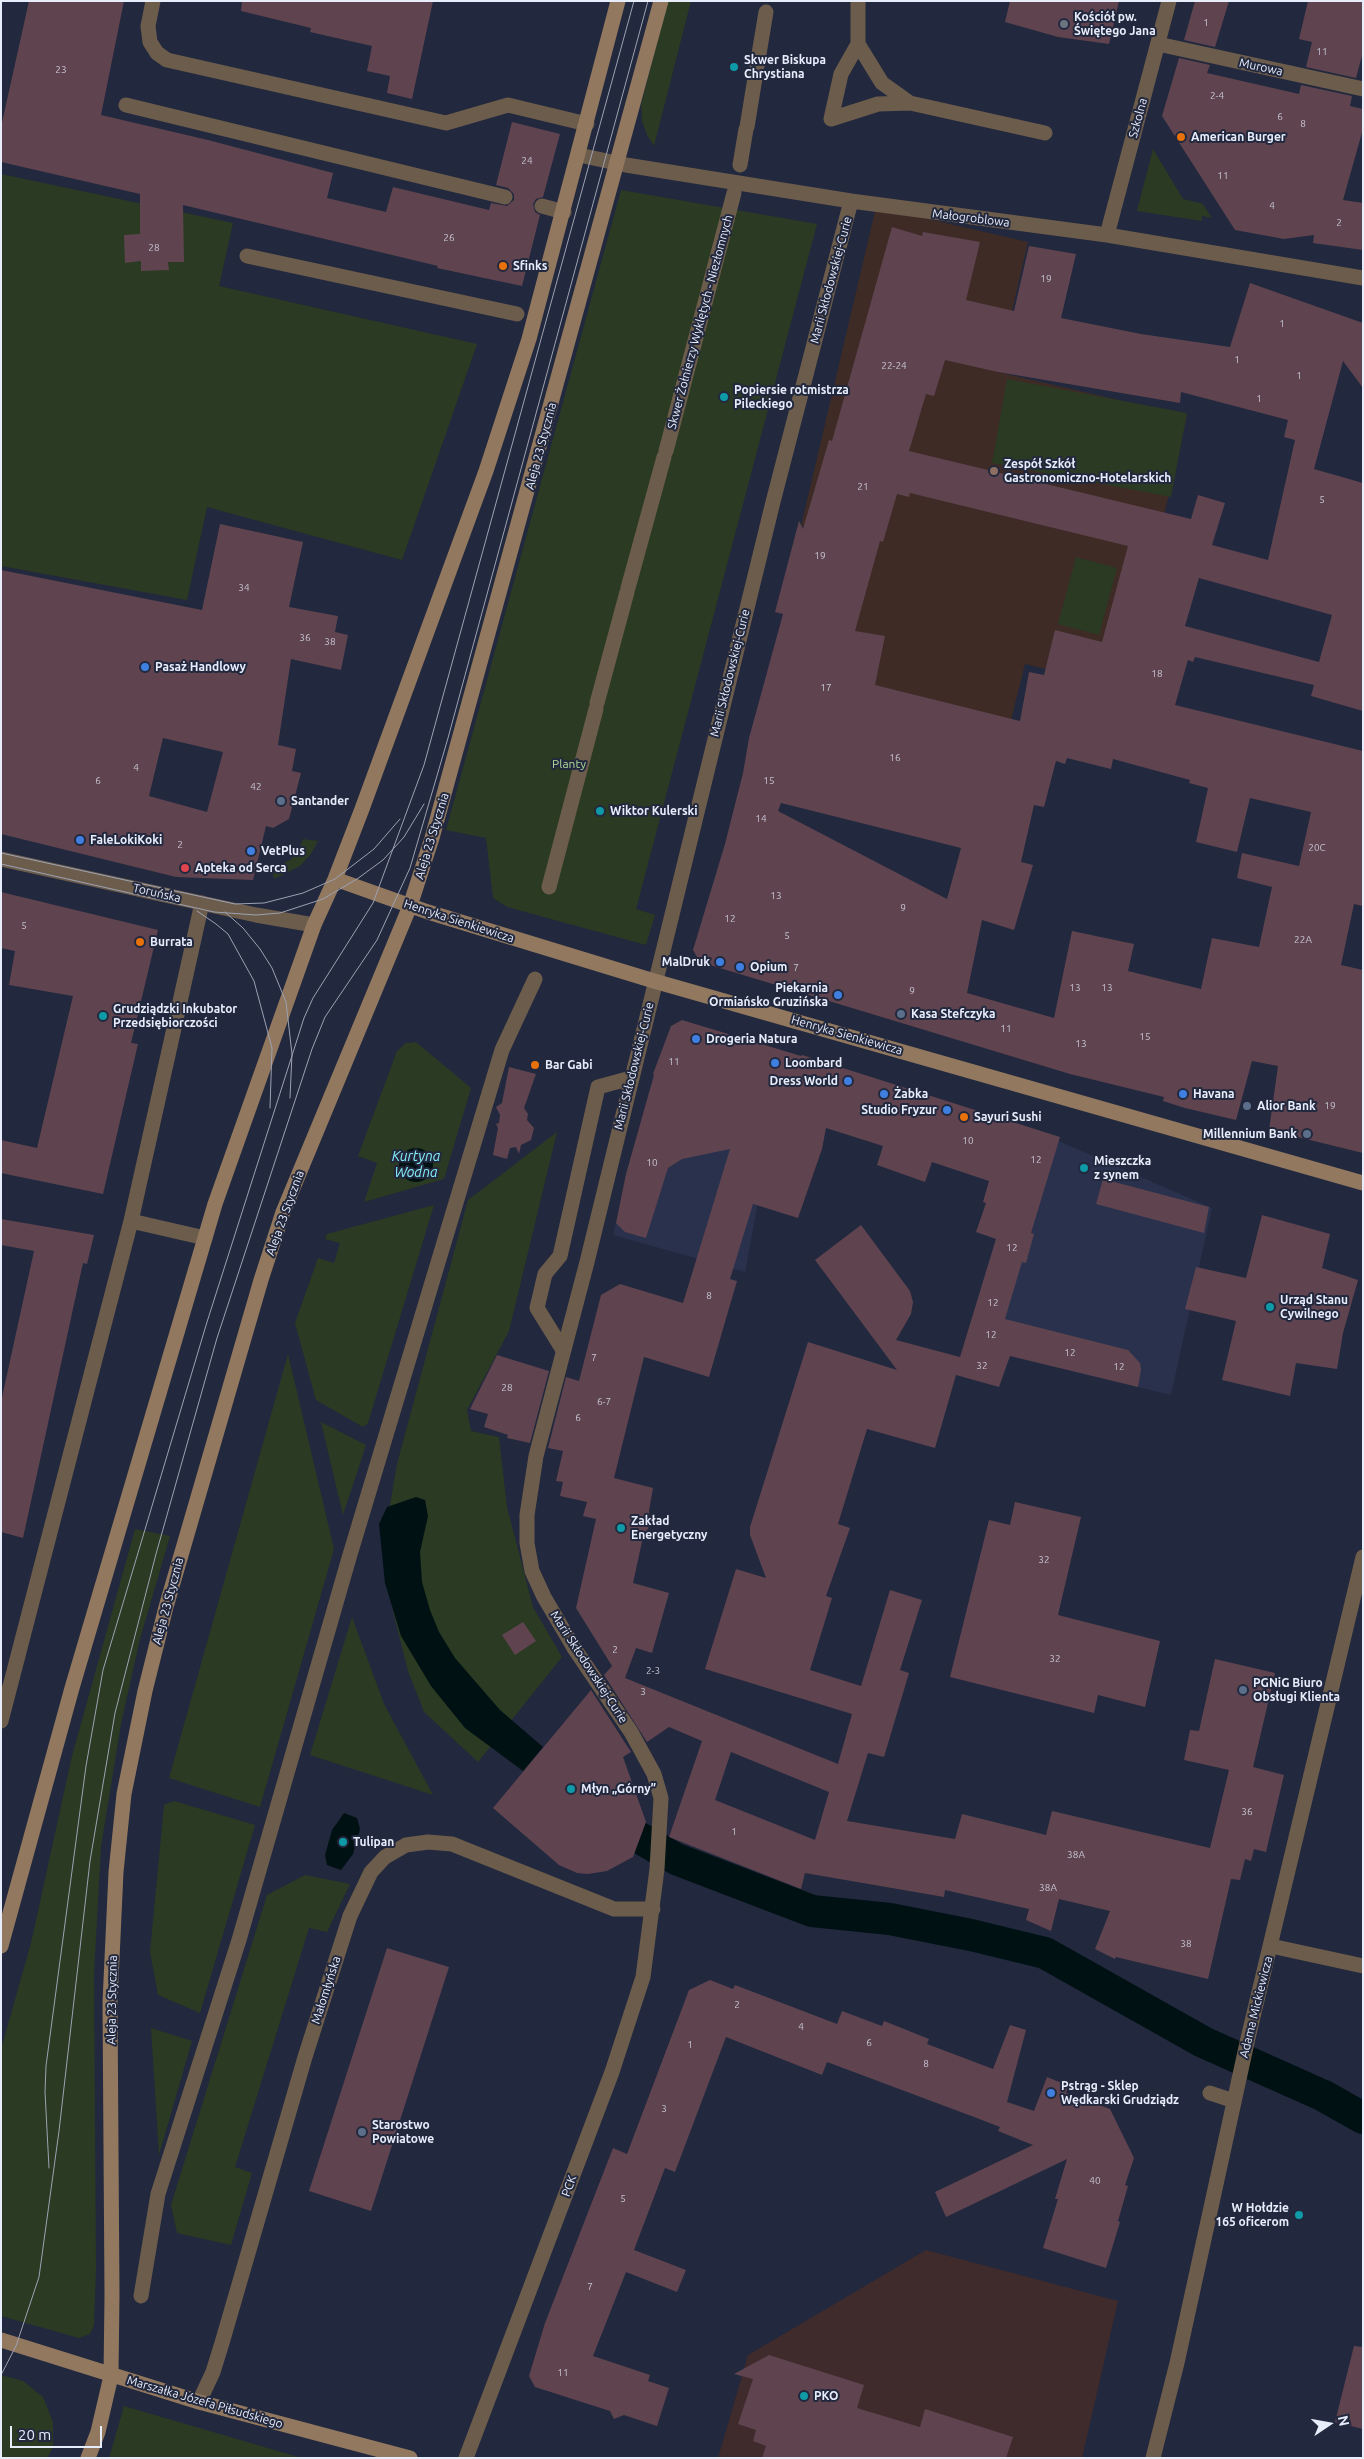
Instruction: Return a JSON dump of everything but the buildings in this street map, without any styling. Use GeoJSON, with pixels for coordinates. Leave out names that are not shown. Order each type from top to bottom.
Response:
{"type":"FeatureCollection","features":[{"type":"Feature","properties":{"kind":"street"},"geometry":{"type":"LineString","coordinates":[[153,1],[148,26],[150,42],[157,53],[167,60],[446,123],[508,105],[587,124]]}},
{"type":"Feature","properties":{"kind":"street"},"geometry":{"type":"LineString","coordinates":[[1,1946],[72,1688],[215,1204],[314,926],[335,879],[486,471],[529,339],[564,212],[618,1]]}},
{"type":"Feature","properties":{"kind":"street","name":"Aleja 23 Stycznia"},"geometry":{"type":"LineString","coordinates":[[88,2458],[98,2432],[111,2376],[110,2002],[116,1872],[124,1794],[143,1700],[166,1607],[261,1280],[284,1212],[410,906],[432,838],[483,658],[661,1]]}},
{"type":"Feature","properties":{"kind":"street"},"geometry":{"type":"LineString","coordinates":[[858,1],[858,44],[841,74],[826,119],[878,104],[910,103],[1046,134]]}},
{"type":"Feature","properties":{"kind":"street","name":"Szkolna"},"geometry":{"type":"LineString","coordinates":[[1107,235],[1169,1]]}},
{"type":"Feature","properties":{"kind":"street"},"geometry":{"type":"LineString","coordinates":[[740,165],[766,8]]}},
{"type":"Feature","properties":{"kind":"street"},"geometry":{"type":"LineString","coordinates":[[858,44],[882,84],[910,103]]}},
{"type":"Feature","properties":{"kind":"street","name":"Murowa"},"geometry":{"type":"LineString","coordinates":[[1158,44],[1363,89]]}},
{"type":"Feature","properties":{"kind":"street"},"geometry":{"type":"LineString","coordinates":[[126,105],[505,197]]}},
{"type":"Feature","properties":{"kind":"street","name":"Małogroblowa"},"geometry":{"type":"LineString","coordinates":[[579,155],[851,201],[1107,235],[1363,278]]}},
{"type":"Feature","properties":{"kind":"street","name":"Skwer Żołnierzy Wyklętych - Niezłomnych"},"geometry":{"type":"LineString","coordinates":[[549,887],[734,193]]}},
{"type":"Feature","properties":{"kind":"street","name":"Marii Skłodowskiej-Curie"},"geometry":{"type":"LineString","coordinates":[[653,1909],[661,1798],[654,1774],[631,1732],[574,1648],[544,1597],[532,1571],[527,1515],[538,1447],[587,1262],[630,1078],[773,502],[851,201]]}},
{"type":"Feature","properties":{"kind":"street"},"geometry":{"type":"LineString","coordinates":[[542,206],[564,212]]}},
{"type":"Feature","properties":{"kind":"street"},"geometry":{"type":"LineString","coordinates":[[246,256],[517,314]]}},
{"type":"Feature","properties":{"kind":"street","name":"Toruńska"},"geometry":{"type":"LineString","coordinates":[[1,859],[314,926]]}},
{"type":"Feature","properties":{"kind":"street","name":"Henryka Sienkiewicza"},"geometry":{"type":"LineString","coordinates":[[335,879],[410,906],[654,981],[1363,1183]]}},
{"type":"Feature","properties":{"kind":"street"},"geometry":{"type":"LineString","coordinates":[[1,1721],[131,1221],[202,903]]}},
{"type":"Feature","properties":{"kind":"street"},"geometry":{"type":"LineString","coordinates":[[141,2296],[158,2194],[240,1940],[349,1558],[502,1050],[535,979]]}},
{"type":"Feature","properties":{"kind":"street"},"geometry":{"type":"LineString","coordinates":[[563,1350],[537,1308],[545,1274],[560,1256],[598,1087],[630,1078]]}},
{"type":"Feature","properties":{"kind":"street"},"geometry":{"type":"LineString","coordinates":[[131,1221],[205,1238]]}},
{"type":"Feature","properties":{"kind":"street","name":"Adama Mickiewicza"},"geometry":{"type":"LineString","coordinates":[[1153,2458],[1177,2363],[1238,2082],[1324,1711],[1363,1557]]}},
{"type":"Feature","properties":{"kind":"street","name":"Małomłyńska"},"geometry":{"type":"LineString","coordinates":[[199,2402],[222,2343],[305,2057],[350,1916],[371,1872],[386,1857],[406,1846],[428,1842],[452,1844],[614,1909],[653,1909]]}},
{"type":"Feature","properties":{"kind":"street","name":"PCK"},"geometry":{"type":"LineString","coordinates":[[466,2458],[612,2072],[643,1977],[653,1909]]}},
{"type":"Feature","properties":{"kind":"street"},"geometry":{"type":"LineString","coordinates":[[1271,1946],[1363,1966]]}},
{"type":"Feature","properties":{"kind":"street"},"geometry":{"type":"LineString","coordinates":[[1210,2093],[1234,2101]]}},
{"type":"Feature","properties":{"kind":"street","name":"Marszałka Józefa Piłsudskiego"},"geometry":{"type":"LineString","coordinates":[[1,2340],[199,2402],[410,2458]]}},
{"type":"Feature","properties":{"kind":"shaded area","name":"Zespół Szkół Gastronomiczno-Hotelarskich"},"geometry":{"type":"Polygon","coordinates":[[[876,207],[1028,242],[998,372],[1187,416],[1124,688],[1025,664],[1011,720],[824,676],[856,539],[801,526],[876,207]]]}},
{"type":"Feature","properties":{"kind":"shaded area"},"geometry":{"type":"Polygon","coordinates":[[[649,1092],[771,1132],[745,1272],[613,1235],[649,1092]]]}},
{"type":"Feature","properties":{"kind":"shaded area"},"geometry":{"type":"Polygon","coordinates":[[[1029,1128],[1212,1208],[1171,1395],[964,1345],[1029,1128]]]}},
{"type":"Feature","properties":{"kind":"shaded area"},"geometry":{"type":"Polygon","coordinates":[[[926,2250],[1118,2301],[1082,2458],[718,2458],[748,2355],[926,2250]]]}},
{"type":"Feature","properties":{"kind":"green space"},"geometry":{"type":"Polygon","coordinates":[[[668,1],[691,1],[654,146],[647,135],[642,121],[641,105],[668,1]]]}},
{"type":"Feature","properties":{"kind":"green space"},"geometry":{"type":"Polygon","coordinates":[[[1153,149],[1183,199],[1203,204],[1212,218],[1202,216],[1202,221],[1137,211],[1153,149]]]}},
{"type":"Feature","properties":{"kind":"green space"},"geometry":{"type":"Polygon","coordinates":[[[1,174],[233,223],[219,286],[477,344],[402,560],[207,507],[187,600],[1,566],[1,174]]]}},
{"type":"Feature","properties":{"kind":"green space","name":"Planty"},"geometry":{"type":"Polygon","coordinates":[[[621,190],[817,224],[636,909],[655,915],[646,945],[507,907],[493,898],[486,838],[446,830],[621,190]]]}},
{"type":"Feature","properties":{"kind":"green space"},"geometry":{"type":"Polygon","coordinates":[[[1007,379],[1187,413],[1171,497],[992,463],[1007,379]]]}},
{"type":"Feature","properties":{"kind":"green space"},"geometry":{"type":"Polygon","coordinates":[[[1076,557],[1117,568],[1099,635],[1058,624],[1076,557]]]}},
{"type":"Feature","properties":{"kind":"green space"},"geometry":{"type":"Polygon","coordinates":[[[303,839],[318,841],[311,854],[300,866],[274,879],[273,873],[277,866],[290,860],[298,852],[303,839]]]}},
{"type":"Feature","properties":{"kind":"green space"},"geometry":{"type":"Polygon","coordinates":[[[416,1042],[471,1088],[444,1179],[364,1202],[377,1163],[358,1156],[397,1051],[406,1043],[416,1042]]]}},
{"type":"Feature","properties":{"kind":"green space"},"geometry":{"type":"Polygon","coordinates":[[[557,1132],[509,1331],[467,1410],[471,1431],[499,1437],[507,1507],[533,1607],[562,1657],[478,1762],[424,1712],[408,1671],[393,1611],[384,1541],[397,1464],[468,1200],[557,1132]]]}},
{"type":"Feature","properties":{"kind":"green space"},"geometry":{"type":"Polygon","coordinates":[[[434,1205],[368,1423],[363,1427],[316,1400],[295,1323],[318,1258],[334,1263],[340,1243],[325,1239],[327,1234],[434,1205]]]}},
{"type":"Feature","properties":{"kind":"green space"},"geometry":{"type":"Polygon","coordinates":[[[288,1354],[334,1549],[260,1807],[169,1778],[288,1354]]]}},
{"type":"Feature","properties":{"kind":"green space"},"geometry":{"type":"Polygon","coordinates":[[[321,1422],[366,1445],[343,1515],[321,1422]]]}},
{"type":"Feature","properties":{"kind":"green space"},"geometry":{"type":"Polygon","coordinates":[[[135,1529],[170,1536],[140,1639],[121,1724],[101,1847],[94,1974],[96,2268],[94,2325],[90,2334],[79,2338],[1,2316],[1,2049],[31,1943],[72,1756],[135,1529]]]}},
{"type":"Feature","properties":{"kind":"green space"},"geometry":{"type":"Polygon","coordinates":[[[352,1617],[384,1704],[433,1795],[310,1755],[352,1617]]]}},
{"type":"Feature","properties":{"kind":"green space"},"geometry":{"type":"Polygon","coordinates":[[[174,1801],[255,1825],[200,2013],[158,1995],[150,1952],[164,1805],[174,1801]]]}},
{"type":"Feature","properties":{"kind":"green space"},"geometry":{"type":"Polygon","coordinates":[[[305,1875],[350,1884],[327,1932],[309,1928],[235,2167],[252,2173],[231,2245],[177,2233],[171,2205],[267,1895],[305,1875]]]}},
{"type":"Feature","properties":{"kind":"green space"},"geometry":{"type":"Polygon","coordinates":[[[151,2028],[192,2041],[159,2155],[151,2028]]]}},
{"type":"Feature","properties":{"kind":"green space"},"geometry":{"type":"Polygon","coordinates":[[[1,2375],[23,2381],[43,2397],[53,2422],[53,2447],[47,2458],[1,2458],[1,2375]]]}},
{"type":"Feature","properties":{"kind":"green space"},"geometry":{"type":"Polygon","coordinates":[[[124,2406],[302,2458],[109,2458],[124,2406]]]}},
{"type":"Feature","properties":{"kind":"water","name":"Kurtyna Wodna"},"geometry":{"type":"Polygon","coordinates":[[[416,1148],[423,1149],[428,1153],[432,1158],[432,1172],[428,1177],[423,1181],[416,1182],[409,1181],[404,1177],[400,1172],[399,1165],[400,1158],[404,1153],[409,1149],[416,1148]]]}},
{"type":"Feature","properties":{"kind":"water"},"geometry":{"type":"Polygon","coordinates":[[[416,1497],[425,1500],[428,1516],[420,1552],[422,1582],[430,1610],[439,1632],[455,1658],[500,1710],[543,1747],[523,1771],[465,1728],[431,1686],[401,1636],[385,1583],[379,1524],[387,1507],[416,1497]]]}},
{"type":"Feature","properties":{"kind":"water"},"geometry":{"type":"Polygon","coordinates":[[[344,1813],[357,1818],[360,1829],[353,1854],[341,1870],[327,1865],[325,1855],[332,1830],[344,1813]]]}},
{"type":"Feature","properties":{"kind":"waterway"},"geometry":{"type":"LineString","coordinates":[[640,1838],[676,1859],[812,1911],[890,1919],[971,1935],[1045,1953],[1203,2042],[1324,2096],[1363,2118]]}},
{"type":"Feature","properties":{"kind":"tram line"},"geometry":{"type":"LineString","coordinates":[[49,2168],[45,2092],[46,2066],[86,1766],[103,1670],[207,1322],[304,1018],[313,998],[373,903],[424,765],[634,1]]}},
{"type":"Feature","properties":{"kind":"tram line"},"geometry":{"type":"LineString","coordinates":[[1,2375],[16,2346],[39,2277],[59,2131],[90,1861],[115,1713],[156,1554],[217,1338],[312,1049],[325,1017],[377,940],[410,868],[448,738],[648,1]]}},
{"type":"Feature","properties":{"kind":"tram line"},"geometry":{"type":"LineString","coordinates":[[1,864],[214,912],[256,915],[280,913],[323,899],[357,879],[383,860],[404,837],[424,804]]}},
{"type":"Feature","properties":{"kind":"tram line"},"geometry":{"type":"LineString","coordinates":[[1,853],[235,904],[264,903],[303,893],[335,879],[374,849],[400,819]]}},
{"type":"Feature","properties":{"kind":"tram line"},"geometry":{"type":"LineString","coordinates":[[197,911],[228,934],[254,981],[272,1048],[270,1108]]}},
{"type":"Feature","properties":{"kind":"tram line"},"geometry":{"type":"LineString","coordinates":[[225,912],[243,928],[260,949],[272,968],[286,1002],[292,1054],[290,1098]]}},
{"type":"Feature","properties":{"kind":"place","name":"Kościół pw. Świętego Jana"},"geometry":{"type":"Point","coordinates":[1064,24]}},
{"type":"Feature","properties":{"kind":"place","name":"Skwer Biskupa Chrystiana"},"geometry":{"type":"Point","coordinates":[734,67]}},
{"type":"Feature","properties":{"kind":"place","name":"American Burger"},"geometry":{"type":"Point","coordinates":[1181,137]}},
{"type":"Feature","properties":{"kind":"place","name":"Sfinks"},"geometry":{"type":"Point","coordinates":[503,266]}},
{"type":"Feature","properties":{"kind":"place","name":"Popiersie rotmistrza Pileckiego"},"geometry":{"type":"Point","coordinates":[724,397]}},
{"type":"Feature","properties":{"kind":"place","name":"Zespół Szkół Gastronomiczno-Hotelarskich"},"geometry":{"type":"Point","coordinates":[994,471]}},
{"type":"Feature","properties":{"kind":"place","name":"Pasaż Handlowy"},"geometry":{"type":"Point","coordinates":[145,667]}},
{"type":"Feature","properties":{"kind":"place","name":"Santander"},"geometry":{"type":"Point","coordinates":[281,801]}},
{"type":"Feature","properties":{"kind":"place","name":"Wiktor Kulerski"},"geometry":{"type":"Point","coordinates":[600,811]}},
{"type":"Feature","properties":{"kind":"place","name":"FaleLokiKoki"},"geometry":{"type":"Point","coordinates":[80,840]}},
{"type":"Feature","properties":{"kind":"place","name":"VetPlus"},"geometry":{"type":"Point","coordinates":[251,851]}},
{"type":"Feature","properties":{"kind":"place","name":"Apteka od Serca"},"geometry":{"type":"Point","coordinates":[185,868]}},
{"type":"Feature","properties":{"kind":"place","name":"Burrata"},"geometry":{"type":"Point","coordinates":[140,942]}},
{"type":"Feature","properties":{"kind":"place","name":"MalDruk"},"geometry":{"type":"Point","coordinates":[720,962]}},
{"type":"Feature","properties":{"kind":"place","name":"Opium"},"geometry":{"type":"Point","coordinates":[740,967]}},
{"type":"Feature","properties":{"kind":"place","name":"Piekarnia Ormiańsko Gruzińska"},"geometry":{"type":"Point","coordinates":[838,995]}},
{"type":"Feature","properties":{"kind":"place","name":"Kasa Stefczyka"},"geometry":{"type":"Point","coordinates":[901,1014]}},
{"type":"Feature","properties":{"kind":"place","name":"Grudziądzki Inkubator Przedsiębiorczości"},"geometry":{"type":"Point","coordinates":[103,1016]}},
{"type":"Feature","properties":{"kind":"place","name":"Drogeria Natura"},"geometry":{"type":"Point","coordinates":[696,1039]}},
{"type":"Feature","properties":{"kind":"place","name":"Loombard"},"geometry":{"type":"Point","coordinates":[775,1063]}},
{"type":"Feature","properties":{"kind":"place","name":"Bar Gabi"},"geometry":{"type":"Point","coordinates":[535,1065]}},
{"type":"Feature","properties":{"kind":"place","name":"Dress World"},"geometry":{"type":"Point","coordinates":[848,1081]}},
{"type":"Feature","properties":{"kind":"place","name":"Żabka"},"geometry":{"type":"Point","coordinates":[884,1094]}},
{"type":"Feature","properties":{"kind":"place","name":"Havana"},"geometry":{"type":"Point","coordinates":[1183,1094]}},
{"type":"Feature","properties":{"kind":"place","name":"Alior Bank"},"geometry":{"type":"Point","coordinates":[1247,1106]}},
{"type":"Feature","properties":{"kind":"place","name":"Studio Fryzur"},"geometry":{"type":"Point","coordinates":[947,1110]}},
{"type":"Feature","properties":{"kind":"place","name":"Sayuri Sushi"},"geometry":{"type":"Point","coordinates":[964,1117]}},
{"type":"Feature","properties":{"kind":"place","name":"Millennium Bank"},"geometry":{"type":"Point","coordinates":[1307,1134]}},
{"type":"Feature","properties":{"kind":"place","name":"Mieszczka z synem"},"geometry":{"type":"Point","coordinates":[1084,1168]}},
{"type":"Feature","properties":{"kind":"place","name":"Urząd Stanu Cywilnego"},"geometry":{"type":"Point","coordinates":[1270,1307]}},
{"type":"Feature","properties":{"kind":"place","name":"Zakład Energetyczny"},"geometry":{"type":"Point","coordinates":[621,1528]}},
{"type":"Feature","properties":{"kind":"place","name":"PGNiG Biuro Obsługi Klienta"},"geometry":{"type":"Point","coordinates":[1243,1690]}},
{"type":"Feature","properties":{"kind":"place","name":"Młyn „Górny”"},"geometry":{"type":"Point","coordinates":[571,1789]}},
{"type":"Feature","properties":{"kind":"place","name":"Tulipan"},"geometry":{"type":"Point","coordinates":[343,1842]}},
{"type":"Feature","properties":{"kind":"place","name":"Pstrąg - Sklep Wędkarski Grudziądz"},"geometry":{"type":"Point","coordinates":[1051,2093]}},
{"type":"Feature","properties":{"kind":"place","name":"Starostwo Powiatowe"},"geometry":{"type":"Point","coordinates":[362,2132]}},
{"type":"Feature","properties":{"kind":"place","name":"W Hołdzie 165 oficerom"},"geometry":{"type":"Point","coordinates":[1299,2215]}},
{"type":"Feature","properties":{"kind":"place","name":"PKO"},"geometry":{"type":"Point","coordinates":[804,2396]}}]}
